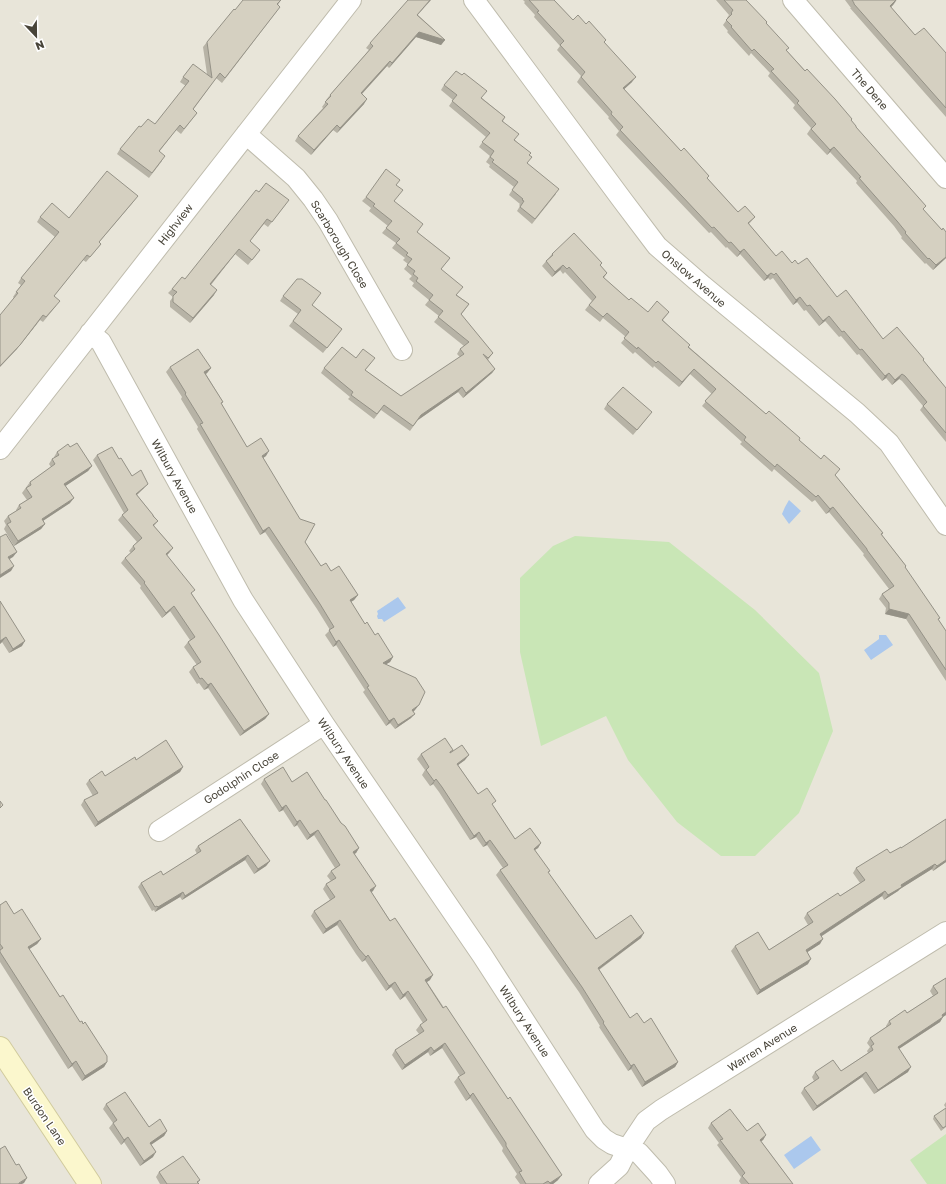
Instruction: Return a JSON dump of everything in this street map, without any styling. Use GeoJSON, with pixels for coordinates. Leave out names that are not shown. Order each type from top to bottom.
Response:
{"type":"FeatureCollection","features":[{"type":"Feature","properties":{"kind":"street","name":"Highview"},"geometry":{"type":"LineString","coordinates":[[0,449],[351,0]]}},
{"type":"Feature","properties":{"kind":"street","name":"Onslow Avenue"},"geometry":{"type":"LineString","coordinates":[[474,0],[657,246],[703,286],[857,413],[889,444],[946,525]]}},
{"type":"Feature","properties":{"kind":"street","name":"The Dene"},"geometry":{"type":"LineString","coordinates":[[793,0],[946,178]]}},
{"type":"Feature","properties":{"kind":"street","name":"Scarborough Close"},"geometry":{"type":"LineString","coordinates":[[246,134],[296,178],[313,199],[328,221],[402,350]]}},
{"type":"Feature","properties":{"kind":"street","name":"Wilbury Avenue"},"geometry":{"type":"LineString","coordinates":[[90,333],[102,342],[243,600],[324,724],[482,955],[595,1130],[604,1139],[612,1144],[640,1153],[665,1184]]}},
{"type":"Feature","properties":{"kind":"street","name":"Godolphin Close"},"geometry":{"type":"LineString","coordinates":[[159,831],[324,724]]}},
{"type":"Feature","properties":{"kind":"street","name":"Warren Avenue"},"geometry":{"type":"LineString","coordinates":[[599,1184],[619,1166],[628,1148],[646,1121],[661,1110],[946,932]]}},
{"type":"Feature","properties":{"kind":"street","name":"Burdon Lane"},"geometry":{"type":"LineString","coordinates":[[0,1048],[90,1184]]}},
{"type":"Feature","properties":{"kind":"shaded area"},"geometry":{"type":"Polygon","coordinates":[[[0,0],[946,0],[946,1184],[0,1184],[0,0]]]}},
{"type":"Feature","properties":{"kind":"green space"},"geometry":{"type":"Polygon","coordinates":[[[575,536],[669,542],[755,610],[819,673],[833,731],[799,813],[755,856],[721,856],[677,822],[628,760],[606,716],[541,746],[520,652],[520,578],[553,546],[575,536]]]}},
{"type":"Feature","properties":{"kind":"green space"},"geometry":{"type":"Polygon","coordinates":[[[946,1134],[946,1184],[927,1184],[910,1160],[946,1134]]]}},
{"type":"Feature","properties":{"kind":"water"},"geometry":{"type":"Polygon","coordinates":[[[789,500],[801,511],[789,524],[782,514],[789,500]]]}},
{"type":"Feature","properties":{"kind":"water"},"geometry":{"type":"Polygon","coordinates":[[[398,597],[406,608],[384,622],[382,619],[378,619],[377,611],[398,597]]]}},
{"type":"Feature","properties":{"kind":"water"},"geometry":{"type":"Polygon","coordinates":[[[879,635],[886,635],[893,645],[871,660],[864,650],[879,639],[879,635]]]}},
{"type":"Feature","properties":{"kind":"water"},"geometry":{"type":"Polygon","coordinates":[[[811,1136],[821,1150],[794,1169],[784,1155],[811,1136]]]}},
{"type":"Feature","properties":{"kind":"building"},"geometry":{"type":"Polygon","coordinates":[[[243,0],[281,0],[277,4],[280,7],[225,78],[220,73],[193,109],[197,113],[184,129],[180,125],[159,151],[165,156],[152,173],[120,149],[139,126],[141,127],[148,119],[155,124],[189,81],[183,77],[193,64],[212,78],[207,42],[243,0]]]}},
{"type":"Feature","properties":{"kind":"building"},"geometry":{"type":"Polygon","coordinates":[[[408,0],[430,0],[417,15],[445,40],[419,32],[392,63],[390,61],[361,93],[367,99],[340,128],[337,125],[314,150],[298,136],[328,104],[325,102],[331,96],[330,95],[373,46],[370,43],[408,0]]]}},
{"type":"Feature","properties":{"kind":"building"},"geometry":{"type":"Polygon","coordinates":[[[529,0],[554,0],[573,20],[578,15],[586,24],[589,21],[606,40],[604,42],[636,77],[623,88],[681,151],[684,148],[709,176],[707,178],[738,212],[745,206],[755,217],[748,223],[776,256],[782,251],[792,263],[795,260],[798,264],[807,258],[837,297],[846,290],[883,339],[897,327],[946,388],[946,433],[923,406],[927,402],[905,376],[902,374],[895,380],[889,373],[885,376],[862,349],[860,350],[844,331],[842,332],[829,316],[823,321],[810,305],[807,306],[800,297],[796,300],[776,273],[774,275],[771,273],[767,276],[744,249],[740,252],[714,227],[712,228],[620,130],[623,127],[611,114],[612,112],[581,77],[585,72],[560,45],[564,41],[537,12],[539,11],[529,0]]]}},
{"type":"Feature","properties":{"kind":"building"},"geometry":{"type":"Polygon","coordinates":[[[724,0],[746,0],[789,48],[786,50],[805,71],[807,69],[835,99],[852,119],[851,120],[856,127],[926,206],[923,209],[942,230],[943,228],[946,232],[946,257],[936,265],[929,258],[928,259],[859,178],[861,177],[834,147],[830,150],[811,129],[816,124],[797,103],[799,101],[771,71],[774,69],[754,49],[752,51],[726,20],[732,14],[731,13],[733,10],[724,0]]]}},
{"type":"Feature","properties":{"kind":"building"},"geometry":{"type":"Polygon","coordinates":[[[852,0],[896,0],[890,6],[915,35],[924,28],[946,53],[946,108],[854,4],[852,0]]]}},
{"type":"Feature","properties":{"kind":"building"},"geometry":{"type":"Polygon","coordinates":[[[456,71],[462,75],[464,73],[487,91],[481,98],[505,117],[502,121],[519,134],[514,140],[531,153],[529,155],[532,157],[527,163],[559,189],[535,219],[520,207],[524,201],[512,190],[518,182],[492,162],[494,160],[490,157],[494,151],[482,142],[490,133],[452,101],[457,95],[444,85],[456,71]]]}},
{"type":"Feature","properties":{"kind":"building"},"geometry":{"type":"Polygon","coordinates":[[[386,169],[400,180],[396,185],[403,190],[394,201],[423,224],[417,232],[450,258],[441,269],[463,287],[456,295],[469,304],[461,314],[493,353],[488,358],[483,354],[495,369],[466,393],[462,387],[421,415],[413,426],[384,405],[377,414],[351,395],[353,392],[324,368],[342,347],[356,358],[363,349],[375,358],[365,370],[401,396],[464,354],[460,349],[469,342],[438,317],[443,311],[429,300],[433,295],[416,281],[418,278],[413,274],[415,271],[407,265],[412,259],[406,255],[408,253],[396,243],[400,239],[386,228],[392,221],[373,206],[375,204],[366,197],[386,169]]]}},
{"type":"Feature","properties":{"kind":"building"},"geometry":{"type":"Polygon","coordinates":[[[107,171],[138,196],[99,242],[101,244],[90,257],[87,255],[54,296],[60,301],[46,317],[43,315],[20,345],[0,366],[0,315],[18,293],[16,292],[25,281],[21,278],[59,232],[40,217],[52,203],[69,218],[107,171]]]}},
{"type":"Feature","properties":{"kind":"building"},"geometry":{"type":"Polygon","coordinates":[[[266,183],[289,200],[272,222],[267,219],[250,241],[260,250],[252,260],[239,249],[210,284],[217,290],[193,318],[173,302],[173,296],[177,292],[172,289],[182,277],[185,279],[256,190],[259,192],[266,183]]]}},
{"type":"Feature","properties":{"kind":"building"},"geometry":{"type":"Polygon","coordinates":[[[574,233],[602,263],[600,265],[607,273],[603,277],[629,300],[631,298],[648,312],[657,301],[669,312],[662,320],[690,345],[688,347],[766,414],[769,411],[821,459],[824,455],[840,469],[835,475],[883,533],[881,534],[906,566],[905,567],[940,618],[938,619],[946,631],[946,670],[909,614],[889,609],[889,603],[882,594],[894,586],[867,549],[833,507],[830,509],[818,495],[816,497],[777,464],[775,467],[744,440],[746,437],[705,401],[716,389],[694,369],[682,382],[658,361],[656,363],[638,347],[637,349],[624,338],[629,332],[607,313],[603,317],[589,305],[596,297],[569,267],[567,269],[563,265],[555,272],[546,261],[574,233]]]}},
{"type":"Feature","properties":{"kind":"building"},"geometry":{"type":"Polygon","coordinates":[[[297,279],[302,279],[321,293],[312,305],[342,329],[327,348],[293,321],[301,310],[283,296],[297,279]]]}},
{"type":"Feature","properties":{"kind":"building"},"geometry":{"type":"Polygon","coordinates":[[[198,349],[211,368],[204,372],[223,402],[221,403],[247,447],[261,438],[269,451],[262,456],[300,519],[315,524],[305,542],[321,566],[326,563],[331,571],[339,566],[358,595],[350,600],[365,624],[367,622],[375,635],[378,633],[393,657],[383,663],[416,678],[425,692],[419,705],[412,710],[415,714],[398,725],[394,718],[389,721],[367,687],[369,686],[339,640],[336,642],[329,630],[334,627],[320,604],[269,527],[263,531],[200,424],[203,423],[170,367],[198,349]]]}},
{"type":"Feature","properties":{"kind":"building"},"geometry":{"type":"Polygon","coordinates":[[[623,387],[652,412],[637,430],[607,404],[623,387]]]}},
{"type":"Feature","properties":{"kind":"building"},"geometry":{"type":"Polygon","coordinates":[[[77,443],[92,466],[64,484],[74,498],[42,519],[45,524],[18,541],[7,524],[11,522],[8,516],[21,508],[19,505],[32,497],[26,488],[31,485],[30,482],[55,464],[52,459],[59,455],[57,452],[68,444],[70,447],[77,443]]]}},
{"type":"Feature","properties":{"kind":"building"},"geometry":{"type":"Polygon","coordinates":[[[112,447],[132,476],[141,470],[148,484],[136,494],[158,521],[153,525],[173,548],[166,554],[195,590],[191,593],[269,714],[244,731],[211,683],[208,685],[202,678],[200,679],[193,667],[201,662],[188,642],[195,637],[174,606],[166,613],[144,583],[145,582],[125,558],[135,549],[133,546],[142,538],[122,515],[128,510],[97,455],[112,447]]]}},
{"type":"Feature","properties":{"kind":"building"},"geometry":{"type":"Polygon","coordinates":[[[6,534],[17,552],[8,557],[14,566],[0,575],[0,537],[6,534]]]}},
{"type":"Feature","properties":{"kind":"building"},"geometry":{"type":"Polygon","coordinates":[[[0,601],[25,641],[13,649],[6,637],[0,641],[0,601]]]}},
{"type":"Feature","properties":{"kind":"building"},"geometry":{"type":"Polygon","coordinates":[[[445,738],[453,750],[450,753],[462,745],[469,755],[457,764],[478,794],[487,788],[496,801],[492,804],[515,839],[530,828],[541,843],[534,849],[550,871],[548,872],[596,939],[631,915],[644,933],[598,968],[630,1018],[637,1013],[644,1023],[651,1018],[678,1062],[645,1082],[634,1064],[631,1066],[582,987],[500,870],[508,865],[490,840],[486,843],[479,832],[474,836],[442,787],[436,779],[434,781],[426,770],[429,767],[421,754],[445,738]]]}},
{"type":"Feature","properties":{"kind":"building"},"geometry":{"type":"Polygon","coordinates":[[[166,740],[183,767],[98,822],[84,800],[98,793],[89,780],[102,771],[105,776],[135,757],[136,760],[166,740]]]}},
{"type":"Feature","properties":{"kind":"building"},"geometry":{"type":"Polygon","coordinates":[[[283,767],[292,782],[307,772],[341,823],[345,826],[359,848],[353,852],[376,886],[370,890],[390,921],[395,918],[433,975],[425,980],[443,1008],[446,1006],[508,1099],[510,1097],[562,1175],[550,1183],[548,1181],[543,1184],[526,1184],[519,1172],[522,1171],[506,1146],[506,1143],[473,1093],[470,1096],[458,1077],[465,1073],[445,1043],[434,1051],[431,1047],[405,1065],[395,1050],[424,1031],[420,1025],[427,1020],[408,991],[403,995],[395,982],[389,986],[368,955],[366,957],[359,949],[340,920],[326,929],[314,911],[335,897],[326,884],[336,878],[331,871],[340,865],[318,830],[310,835],[300,820],[297,822],[286,805],[282,808],[264,779],[283,767]]]}},
{"type":"Feature","properties":{"kind":"building"},"geometry":{"type":"Polygon","coordinates":[[[0,801],[3,805],[0,808],[0,801]]]}},
{"type":"Feature","properties":{"kind":"building"},"geometry":{"type":"Polygon","coordinates":[[[240,819],[270,861],[258,869],[248,855],[185,896],[183,892],[158,907],[155,907],[141,883],[161,871],[163,875],[201,851],[198,846],[240,819]]]}},
{"type":"Feature","properties":{"kind":"building"},"geometry":{"type":"Polygon","coordinates":[[[946,819],[946,860],[937,866],[935,864],[888,895],[885,891],[820,934],[823,939],[806,950],[811,959],[760,990],[735,946],[758,932],[769,950],[813,922],[807,913],[838,893],[840,896],[865,880],[856,868],[887,849],[890,853],[901,848],[946,819]]]}},
{"type":"Feature","properties":{"kind":"building"},"geometry":{"type":"Polygon","coordinates":[[[6,901],[14,914],[22,909],[41,939],[28,947],[60,997],[63,995],[80,1022],[82,1021],[83,1024],[85,1022],[107,1056],[107,1062],[85,1076],[76,1061],[72,1064],[0,952],[3,948],[0,944],[0,905],[6,901]]]}},
{"type":"Feature","properties":{"kind":"building"},"geometry":{"type":"Polygon","coordinates":[[[946,978],[946,1012],[942,1015],[943,1017],[898,1047],[911,1067],[878,1090],[866,1072],[817,1106],[804,1088],[819,1078],[815,1072],[833,1060],[841,1071],[873,1050],[871,1046],[874,1044],[870,1038],[891,1024],[889,1021],[905,1010],[907,1013],[938,993],[933,986],[946,978]]]}},
{"type":"Feature","properties":{"kind":"building"},"geometry":{"type":"Polygon","coordinates":[[[125,1092],[149,1127],[160,1119],[167,1131],[150,1143],[156,1152],[144,1161],[128,1137],[124,1140],[113,1123],[117,1120],[106,1104],[125,1092]]]}},
{"type":"Feature","properties":{"kind":"building"},"geometry":{"type":"Polygon","coordinates":[[[946,1108],[946,1126],[943,1128],[934,1116],[946,1108]]]}},
{"type":"Feature","properties":{"kind":"building"},"geometry":{"type":"Polygon","coordinates":[[[730,1109],[747,1131],[758,1123],[766,1135],[760,1140],[793,1184],[749,1184],[742,1176],[745,1173],[720,1140],[723,1139],[711,1123],[730,1109]]]}},
{"type":"Feature","properties":{"kind":"building"},"geometry":{"type":"Polygon","coordinates":[[[5,1146],[16,1165],[19,1164],[27,1178],[19,1184],[0,1184],[0,1149],[5,1146]]]}},
{"type":"Feature","properties":{"kind":"building"},"geometry":{"type":"Polygon","coordinates":[[[183,1156],[200,1180],[197,1182],[199,1184],[167,1184],[159,1172],[183,1156]]]}}]}
